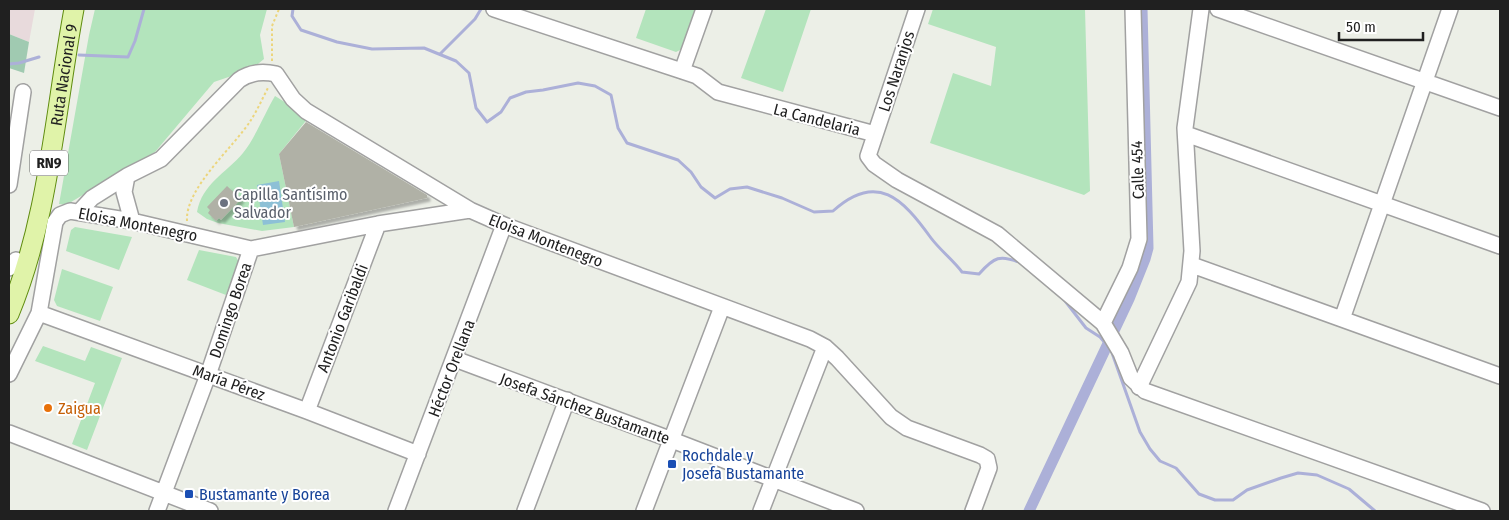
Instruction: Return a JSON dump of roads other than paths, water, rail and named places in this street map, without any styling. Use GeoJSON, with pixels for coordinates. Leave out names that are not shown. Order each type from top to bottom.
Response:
{"type":"FeatureCollection","features":[{"type":"Feature","properties":{"kind":"main road","name":"Ruta Nacional 9"},"geometry":{"type":"LineString","coordinates":[[9,314],[12,264],[30,204],[60,9]]}},
{"type":"Feature","properties":{"kind":"main road","name":"Ruta Nacional 9"},"geometry":{"type":"LineString","coordinates":[[11,289],[29,255],[44,193],[74,9]]}},
{"type":"Feature","properties":{"kind":"street","name":"La Candelaria"},"geometry":{"type":"LineString","coordinates":[[495,9],[697,76],[718,92],[875,134],[868,156],[874,164],[897,180],[997,234],[1103,323]]}},
{"type":"Feature","properties":{"kind":"street"},"geometry":{"type":"LineString","coordinates":[[682,71],[704,9]]}},
{"type":"Feature","properties":{"kind":"street","name":"Los Naranjos"},"geometry":{"type":"LineString","coordinates":[[875,134],[917,9]]}},
{"type":"Feature","properties":{"kind":"street","name":"Calle 454"},"geometry":{"type":"LineString","coordinates":[[1103,323],[1130,268],[1139,239],[1133,9]]}},
{"type":"Feature","properties":{"kind":"street"},"geometry":{"type":"LineString","coordinates":[[1139,386],[1189,282],[1192,265],[1186,134],[1200,9]]}},
{"type":"Feature","properties":{"kind":"street"},"geometry":{"type":"LineString","coordinates":[[1218,9],[1500,108]]}},
{"type":"Feature","properties":{"kind":"street"},"geometry":{"type":"LineString","coordinates":[[1342,319],[1450,9]]}},
{"type":"Feature","properties":{"kind":"street"},"geometry":{"type":"LineString","coordinates":[[78,212],[92,198],[127,176],[161,159],[239,80],[248,74],[266,72],[276,74],[293,99],[306,111],[470,210]]}},
{"type":"Feature","properties":{"kind":"street"},"geometry":{"type":"LineString","coordinates":[[9,185],[23,92]]}},
{"type":"Feature","properties":{"kind":"street"},"geometry":{"type":"LineString","coordinates":[[1186,134],[1500,246]]}},
{"type":"Feature","properties":{"kind":"street"},"geometry":{"type":"LineString","coordinates":[[127,176],[124,192],[132,220]]}},
{"type":"Feature","properties":{"kind":"street","name":"Eloisa Montenegro"},"geometry":{"type":"LineString","coordinates":[[40,313],[55,222],[60,215],[70,210],[132,220],[251,249],[378,224],[470,210],[504,225],[810,339],[825,347],[890,417],[907,428],[987,459],[989,468],[973,511]]}},
{"type":"Feature","properties":{"kind":"street","name":"Antonio Garibaldi"},"geometry":{"type":"LineString","coordinates":[[307,411],[378,224]]}},
{"type":"Feature","properties":{"kind":"street","name":"Héctor Orellana"},"geometry":{"type":"LineString","coordinates":[[396,511],[504,225]]}},
{"type":"Feature","properties":{"kind":"street","name":"Domingo Borea"},"geometry":{"type":"LineString","coordinates":[[157,511],[208,375],[251,249]]}},
{"type":"Feature","properties":{"kind":"street"},"geometry":{"type":"LineString","coordinates":[[1192,265],[1500,376]]}},
{"type":"Feature","properties":{"kind":"street"},"geometry":{"type":"LineString","coordinates":[[644,511],[722,307]]}},
{"type":"Feature","properties":{"kind":"street"},"geometry":{"type":"LineString","coordinates":[[9,374],[40,313]]}},
{"type":"Feature","properties":{"kind":"street","name":"María Pérez"},"geometry":{"type":"LineString","coordinates":[[40,313],[418,454]]}},
{"type":"Feature","properties":{"kind":"street"},"geometry":{"type":"LineString","coordinates":[[1103,323],[1121,353],[1131,378],[1145,391],[1482,511]]}},
{"type":"Feature","properties":{"kind":"street"},"geometry":{"type":"LineString","coordinates":[[761,511],[825,347]]}},
{"type":"Feature","properties":{"kind":"street","name":"Josefa Sánchez Bustamante"},"geometry":{"type":"LineString","coordinates":[[455,359],[856,511]]}},
{"type":"Feature","properties":{"kind":"street"},"geometry":{"type":"LineString","coordinates":[[525,511],[567,400]]}},
{"type":"Feature","properties":{"kind":"street"},"geometry":{"type":"LineString","coordinates":[[9,433],[210,511]]}},
{"type":"Feature","properties":{"kind":"waterway"},"geometry":{"type":"LineString","coordinates":[[79,55],[128,57],[135,41],[144,9]]}},
{"type":"Feature","properties":{"kind":"waterway"},"geometry":{"type":"LineString","coordinates":[[293,9],[292,16],[301,30],[337,42],[372,49],[424,48],[456,61],[469,73],[476,108],[487,122],[501,112],[510,98],[526,92],[578,83],[595,86],[611,95],[618,128],[627,143],[678,160],[691,172],[701,187],[715,198],[730,189],[747,187],[782,198],[814,212],[833,211],[849,199],[863,193],[876,192],[888,195],[910,212],[962,272],[979,274],[993,261],[1002,258],[1021,263]]}},
{"type":"Feature","properties":{"kind":"waterway"},"geometry":{"type":"LineString","coordinates":[[440,54],[475,19],[481,9]]}},
{"type":"Feature","properties":{"kind":"waterway"},"geometry":{"type":"LineString","coordinates":[[1029,511],[1129,299],[1148,248],[1142,9]]}},
{"type":"Feature","properties":{"kind":"waterway"},"geometry":{"type":"LineString","coordinates":[[9,64],[39,57]]}},
{"type":"Feature","properties":{"kind":"waterway"},"geometry":{"type":"LineString","coordinates":[[1062,297],[1086,328],[1100,337],[1111,350],[1140,432],[1150,449],[1160,461],[1176,468],[1199,494],[1215,500],[1233,500],[1247,490],[1298,473],[1317,475],[1349,489],[1375,511]]}},
{"type":"Feature","properties":{"kind":"place","name":"Capilla Santísimo Salvador"},"geometry":{"type":"Point","coordinates":[224,203]}},
{"type":"Feature","properties":{"kind":"place","name":"Zaigua"},"geometry":{"type":"Point","coordinates":[48,408]}},
{"type":"Feature","properties":{"kind":"place","name":"Rochdale y Josefa Bustamante"},"geometry":{"type":"Point","coordinates":[672,464]}},
{"type":"Feature","properties":{"kind":"place","name":"Bustamante y Borea"},"geometry":{"type":"Point","coordinates":[189,494]}}]}
